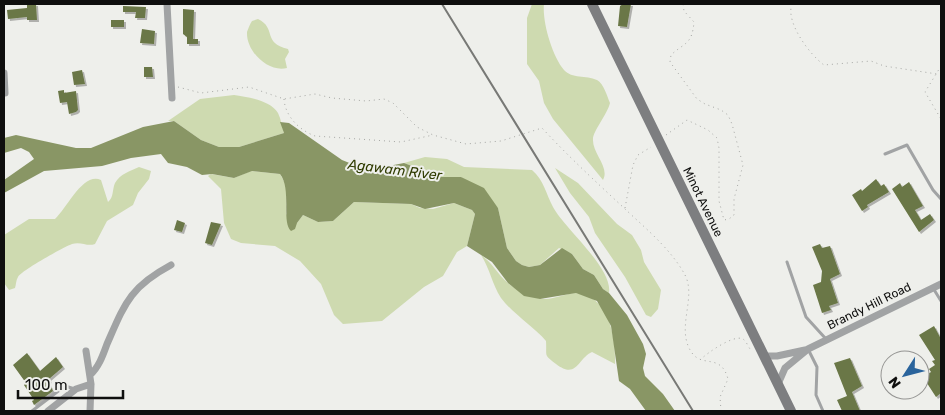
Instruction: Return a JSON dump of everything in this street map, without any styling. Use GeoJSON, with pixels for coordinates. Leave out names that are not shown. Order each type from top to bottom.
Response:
{"type":"FeatureCollection","features":[{"type":"Feature","properties":{"kind":"main road","name":"Minot Avenue"},"geometry":{"type":"LineString","coordinates":[[592,4],[791,411]]}},
{"type":"Feature","properties":{"kind":"street"},"geometry":{"type":"LineString","coordinates":[[168,4],[172,98]]}},
{"type":"Feature","properties":{"kind":"street"},"geometry":{"type":"LineString","coordinates":[[4,73],[5,93]]}},
{"type":"Feature","properties":{"kind":"street"},"geometry":{"type":"LineString","coordinates":[[90,375],[98,364],[118,319],[133,294],[150,277],[171,266]]}},
{"type":"Feature","properties":{"kind":"street","name":"Brandy Hill Road"},"geometry":{"type":"LineString","coordinates":[[764,355],[775,357],[808,349],[941,284]]}},
{"type":"Feature","properties":{"kind":"street","name":"Brandy Hill Road"},"geometry":{"type":"LineString","coordinates":[[778,384],[784,370],[808,349]]}},
{"type":"Feature","properties":{"kind":"street"},"geometry":{"type":"LineString","coordinates":[[86,351],[91,384],[90,411]]}},
{"type":"Feature","properties":{"kind":"street"},"geometry":{"type":"LineString","coordinates":[[48,411],[76,389],[91,384]]}},
{"type":"Feature","properties":{"kind":"lane"},"geometry":{"type":"LineString","coordinates":[[885,154],[907,145],[933,190],[941,199]]}},
{"type":"Feature","properties":{"kind":"lane"},"geometry":{"type":"LineString","coordinates":[[786,262],[806,317],[827,340]]}},
{"type":"Feature","properties":{"kind":"lane"},"geometry":{"type":"LineString","coordinates":[[932,288],[941,301]]}},
{"type":"Feature","properties":{"kind":"lane"},"geometry":{"type":"LineString","coordinates":[[808,349],[817,367],[816,395],[823,411]]}},
{"type":"Feature","properties":{"kind":"lane"},"geometry":{"type":"LineString","coordinates":[[32,411],[65,386],[76,389]]}},
{"type":"Feature","properties":{"kind":"path"},"geometry":{"type":"LineString","coordinates":[[625,209],[633,164],[638,155],[687,120],[708,130],[717,138],[719,148],[719,201],[724,220],[729,219],[734,214],[735,193],[743,165],[732,124],[728,115],[697,98],[670,62],[671,55],[688,44],[694,30],[694,22],[684,11],[683,4]]}},
{"type":"Feature","properties":{"kind":"path"},"geometry":{"type":"LineString","coordinates":[[792,4],[791,16],[802,41],[812,56],[824,66],[871,61],[884,66],[937,74]]}},
{"type":"Feature","properties":{"kind":"path"},"geometry":{"type":"LineString","coordinates":[[941,66],[925,92],[941,119]]}},
{"type":"Feature","properties":{"kind":"path"},"geometry":{"type":"LineString","coordinates":[[172,84],[183,89],[201,93],[250,88],[284,99],[315,94],[332,98],[366,101],[384,99],[393,103],[417,127],[433,135],[466,144],[482,144],[529,134],[542,128],[667,251],[686,277],[689,286],[686,338],[692,352],[700,360],[713,361],[726,372],[728,379],[720,397],[721,411]]}},
{"type":"Feature","properties":{"kind":"path"},"geometry":{"type":"LineString","coordinates":[[284,99],[286,114],[303,130],[315,136],[401,142],[433,135]]}},
{"type":"Feature","properties":{"kind":"path"},"geometry":{"type":"LineString","coordinates":[[700,360],[716,347],[738,338],[742,339],[751,350],[764,355]]}},
{"type":"Feature","properties":{"kind":"shaded area"},"geometry":{"type":"Polygon","coordinates":[[[532,4],[544,4],[549,38],[564,70],[571,75],[597,80],[602,84],[610,103],[593,139],[593,144],[603,165],[605,175],[603,180],[553,119],[544,103],[539,81],[527,64],[527,18],[532,4]]]}},
{"type":"Feature","properties":{"kind":"shaded area"},"geometry":{"type":"Polygon","coordinates":[[[258,19],[267,27],[275,43],[288,49],[289,52],[285,59],[287,68],[280,69],[266,64],[250,47],[247,32],[252,21],[258,19]]]}},
{"type":"Feature","properties":{"kind":"shaded area"},"geometry":{"type":"Polygon","coordinates":[[[234,95],[258,100],[270,105],[279,115],[284,133],[239,147],[219,147],[201,140],[174,121],[168,121],[200,99],[234,95]]]}},
{"type":"Feature","properties":{"kind":"shaded area"},"geometry":{"type":"Polygon","coordinates":[[[425,157],[447,159],[464,167],[532,170],[542,183],[559,216],[596,260],[608,283],[609,293],[603,289],[594,275],[583,269],[572,254],[559,248],[540,265],[529,267],[516,261],[507,248],[498,208],[461,177],[441,177],[404,163],[425,157]]]}},
{"type":"Feature","properties":{"kind":"shaded area"},"geometry":{"type":"Polygon","coordinates":[[[139,167],[151,171],[149,179],[138,193],[133,205],[107,221],[95,244],[75,243],[61,249],[21,274],[17,278],[15,288],[9,290],[4,283],[4,235],[29,219],[55,219],[76,192],[88,181],[94,179],[101,180],[108,202],[117,180],[139,167]]]}},
{"type":"Feature","properties":{"kind":"shaded area"},"geometry":{"type":"Polygon","coordinates":[[[555,168],[578,183],[617,224],[632,235],[641,250],[644,262],[661,290],[658,309],[651,317],[646,315],[625,277],[595,233],[589,217],[570,193],[555,168]]]}},
{"type":"Feature","properties":{"kind":"shaded area"},"geometry":{"type":"Polygon","coordinates":[[[251,171],[280,174],[286,185],[286,214],[297,223],[303,215],[318,222],[333,221],[354,202],[411,204],[420,208],[433,209],[454,203],[472,210],[475,214],[467,246],[457,252],[443,276],[424,287],[382,321],[343,324],[334,315],[321,284],[300,261],[275,246],[241,243],[231,239],[224,223],[221,189],[208,176],[211,174],[234,178],[251,171]]]}},
{"type":"Feature","properties":{"kind":"shaded area"},"geometry":{"type":"Polygon","coordinates":[[[481,255],[511,285],[531,296],[547,299],[576,293],[596,301],[603,309],[612,331],[615,364],[592,352],[577,366],[569,370],[547,357],[546,341],[501,298],[481,255]]]}},
{"type":"Feature","properties":{"kind":"water","name":"Agawam River"},"geometry":{"type":"Polygon","coordinates":[[[174,121],[201,140],[219,147],[239,147],[284,133],[280,122],[289,123],[342,160],[362,168],[373,169],[404,163],[441,177],[461,177],[484,188],[498,208],[507,248],[516,261],[529,267],[540,265],[562,248],[572,254],[583,269],[594,275],[603,289],[609,293],[627,315],[643,344],[646,354],[643,368],[645,376],[663,394],[675,411],[646,411],[630,389],[619,381],[611,326],[597,301],[576,293],[540,299],[524,296],[508,283],[492,262],[467,246],[475,214],[472,210],[454,203],[425,209],[411,204],[354,202],[333,221],[318,222],[303,215],[295,229],[291,231],[287,220],[284,180],[280,174],[252,171],[234,178],[212,174],[202,175],[187,167],[168,163],[161,154],[131,158],[102,166],[44,171],[4,193],[4,180],[34,159],[29,152],[21,148],[4,153],[4,138],[16,135],[76,148],[91,148],[143,127],[174,121]]]}},
{"type":"Feature","properties":{"kind":"building"},"geometry":{"type":"Polygon","coordinates":[[[27,4],[36,4],[37,20],[27,20],[27,17],[8,19],[7,10],[27,8],[27,4]]]}},
{"type":"Feature","properties":{"kind":"building"},"geometry":{"type":"Polygon","coordinates":[[[631,4],[627,27],[618,26],[620,6],[631,4]]]}},
{"type":"Feature","properties":{"kind":"building"},"geometry":{"type":"Polygon","coordinates":[[[123,6],[146,7],[145,18],[135,18],[136,12],[123,12],[123,6]]]}},
{"type":"Feature","properties":{"kind":"building"},"geometry":{"type":"Polygon","coordinates":[[[183,9],[194,10],[193,39],[198,39],[198,44],[187,44],[187,37],[183,34],[183,9]]]}},
{"type":"Feature","properties":{"kind":"building"},"geometry":{"type":"Polygon","coordinates":[[[111,20],[124,20],[124,27],[111,27],[111,20]]]}},
{"type":"Feature","properties":{"kind":"building"},"geometry":{"type":"Polygon","coordinates":[[[142,29],[155,31],[154,44],[140,43],[142,29]]]}},
{"type":"Feature","properties":{"kind":"building"},"geometry":{"type":"Polygon","coordinates":[[[144,67],[152,67],[153,77],[144,77],[144,67]]]}},
{"type":"Feature","properties":{"kind":"building"},"geometry":{"type":"Polygon","coordinates":[[[82,70],[85,84],[74,85],[72,72],[82,70]]]}},
{"type":"Feature","properties":{"kind":"building"},"geometry":{"type":"Polygon","coordinates":[[[64,90],[64,93],[76,91],[78,110],[76,112],[69,114],[67,102],[60,103],[58,91],[64,90]]]}},
{"type":"Feature","properties":{"kind":"building"},"geometry":{"type":"Polygon","coordinates":[[[876,179],[881,186],[884,184],[889,192],[867,205],[868,207],[862,211],[852,195],[861,189],[862,191],[876,179]]]}},
{"type":"Feature","properties":{"kind":"building"},"geometry":{"type":"Polygon","coordinates":[[[909,182],[923,206],[915,210],[921,220],[930,214],[934,220],[919,232],[892,189],[900,183],[902,187],[909,182]]]}},
{"type":"Feature","properties":{"kind":"building"},"geometry":{"type":"Polygon","coordinates":[[[177,220],[185,223],[182,232],[174,230],[177,220]]]}},
{"type":"Feature","properties":{"kind":"building"},"geometry":{"type":"Polygon","coordinates":[[[211,222],[221,224],[212,245],[205,243],[211,222]]]}},
{"type":"Feature","properties":{"kind":"building"},"geometry":{"type":"Polygon","coordinates":[[[820,244],[822,248],[830,246],[840,274],[830,279],[838,303],[829,306],[831,310],[822,313],[813,285],[821,282],[822,271],[812,247],[820,244]]]}},
{"type":"Feature","properties":{"kind":"building"},"geometry":{"type":"Polygon","coordinates":[[[934,326],[941,339],[941,393],[936,397],[930,388],[930,368],[935,365],[932,361],[935,360],[919,335],[934,326]]]}},
{"type":"Feature","properties":{"kind":"building"},"geometry":{"type":"Polygon","coordinates":[[[27,353],[40,371],[56,357],[63,367],[49,379],[50,381],[48,382],[53,391],[34,405],[32,401],[34,400],[24,385],[26,383],[13,365],[27,353]]]}},
{"type":"Feature","properties":{"kind":"building"},"geometry":{"type":"Polygon","coordinates":[[[850,358],[862,386],[852,392],[860,411],[842,411],[837,400],[847,396],[834,363],[850,358]]]}},
{"type":"Feature","properties":{"kind":"railway"},"geometry":{"type":"LineString","coordinates":[[442,4],[693,411]]}}]}
